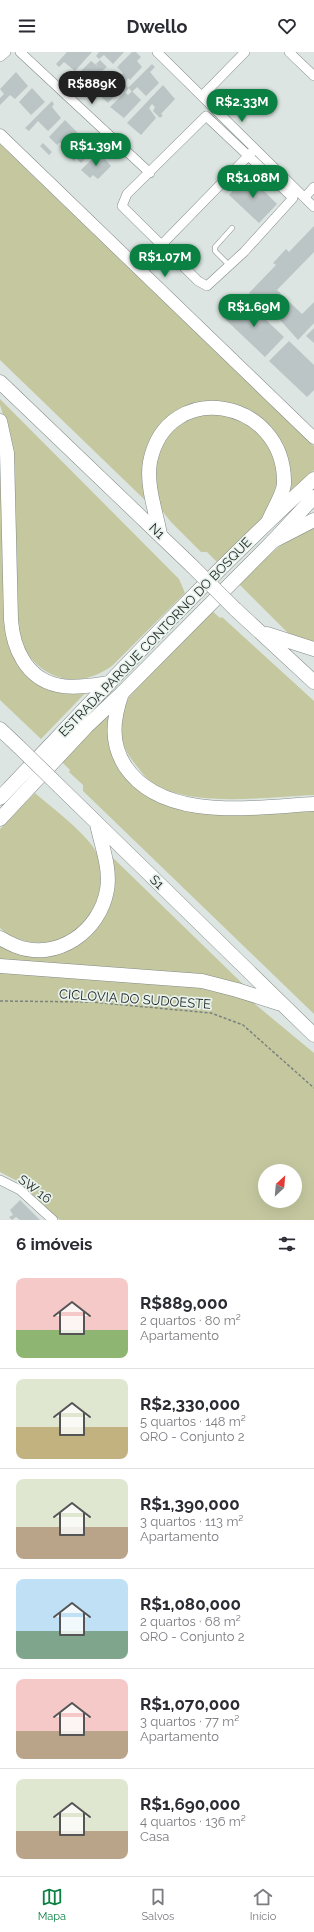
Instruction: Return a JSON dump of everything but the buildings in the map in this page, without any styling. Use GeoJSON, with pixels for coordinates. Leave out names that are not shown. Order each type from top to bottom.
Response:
{"type":"FeatureCollection","features":[{"type":"Feature","properties":{"kind":"main road"},"geometry":{"type":"LineString","coordinates":[[0,135],[314,438]]}},
{"type":"Feature","properties":{"kind":"main road","name":"N1"},"geometry":{"type":"LineString","coordinates":[[0,382],[314,682]]}},
{"type":"Feature","properties":{"kind":"main road"},"geometry":{"type":"LineString","coordinates":[[160,534],[149,475],[150,464],[156,443],[171,424],[181,416],[194,410],[208,408],[230,410],[248,417],[265,430],[272,440],[282,465],[284,486],[269,520]]}},
{"type":"Feature","properties":{"kind":"main road"},"geometry":{"type":"LineString","coordinates":[[0,421],[7,453],[10,620],[15,645],[27,666],[47,682],[69,686],[109,683]]}},
{"type":"Feature","properties":{"kind":"main road","name":"ESTRADA PARQUE CONTORNO DO BOSQUE"},"geometry":{"type":"LineString","coordinates":[[0,798],[109,683],[269,520],[314,479]]}},
{"type":"Feature","properties":{"kind":"main road","name":"ESTRADA PARQUE CONTORNO DO BOSQUE"},"geometry":{"type":"LineString","coordinates":[[0,819],[87,726],[122,693],[273,541],[311,499]]}},
{"type":"Feature","properties":{"kind":"main road"},"geometry":{"type":"LineString","coordinates":[[273,541],[314,520]]}},
{"type":"Feature","properties":{"kind":"main road"},"geometry":{"type":"LineString","coordinates":[[262,632],[314,649]]}},
{"type":"Feature","properties":{"kind":"main road"},"geometry":{"type":"LineString","coordinates":[[122,693],[115,714],[115,739],[118,750],[123,762],[139,783],[160,797],[182,803],[225,808],[314,804]]}},
{"type":"Feature","properties":{"kind":"main road","name":"S1"},"geometry":{"type":"LineString","coordinates":[[0,729],[314,1035]]}},
{"type":"Feature","properties":{"kind":"main road"},"geometry":{"type":"LineString","coordinates":[[0,938],[17,947],[36,950],[54,949],[69,943],[83,934],[96,919],[104,903],[108,888],[107,872],[97,824]]}},
{"type":"Feature","properties":{"kind":"main road"},"geometry":{"type":"LineString","coordinates":[[0,966],[202,981],[281,1004]]}},
{"type":"Feature","properties":{"kind":"street"},"geometry":{"type":"LineString","coordinates":[[0,57],[6,52]]}},
{"type":"Feature","properties":{"kind":"street"},"geometry":{"type":"LineString","coordinates":[[20,52],[150,174]]}},
{"type":"Feature","properties":{"kind":"street"},"geometry":{"type":"LineString","coordinates":[[157,52],[202,96],[251,153],[293,198],[230,266],[207,286],[203,285],[161,246],[122,206],[127,194],[150,174],[206,116],[251,153],[304,197],[314,207]]}},
{"type":"Feature","properties":{"kind":"street"},"geometry":{"type":"LineString","coordinates":[[202,96],[245,52]]}},
{"type":"Feature","properties":{"kind":"street"},"geometry":{"type":"LineString","coordinates":[[290,52],[314,76]]}},
{"type":"Feature","properties":{"kind":"street"},"geometry":{"type":"LineString","coordinates":[[138,269],[251,153]]}},
{"type":"Feature","properties":{"kind":"street"},"geometry":{"type":"LineString","coordinates":[[304,197],[314,187]]}},
{"type":"Feature","properties":{"kind":"street","name":"SW 16"},"geometry":{"type":"LineString","coordinates":[[0,1180],[20,1190],[53,1220]]}},
{"type":"Feature","properties":{"kind":"lane"},"geometry":{"type":"LineString","coordinates":[[230,266],[215,251],[215,247],[232,228]]}},
{"type":"Feature","properties":{"kind":"path","name":"CICLOVIA DO SUDOESTE"},"geometry":{"type":"LineString","coordinates":[[0,1002],[92,1002],[211,1013],[243,1026],[314,1088]]}},
{"type":"Feature","properties":{"kind":"green space"},"geometry":{"type":"Polygon","coordinates":[[[0,144],[314,446],[314,470],[280,505],[278,439],[223,403],[161,426],[149,443],[144,462],[148,503],[0,360],[0,144]]]}},
{"type":"Feature","properties":{"kind":"green space"},"geometry":{"type":"Polygon","coordinates":[[[0,399],[179,579],[185,593],[113,665],[99,674],[85,678],[72,679],[58,677],[35,663],[25,651],[18,637],[9,434],[0,405],[0,399]]]}},
{"type":"Feature","properties":{"kind":"green space"},"geometry":{"type":"Polygon","coordinates":[[[218,413],[246,424],[260,434],[266,441],[277,472],[278,491],[275,500],[262,519],[218,563],[207,552],[201,552],[171,522],[160,508],[153,477],[162,440],[176,425],[201,415],[218,413]]]}},
{"type":"Feature","properties":{"kind":"green space"},"geometry":{"type":"Polygon","coordinates":[[[0,437],[19,666],[35,683],[60,693],[93,685],[41,739],[0,700],[0,437]]]}},
{"type":"Feature","properties":{"kind":"green space"},"geometry":{"type":"Polygon","coordinates":[[[314,524],[314,646],[288,633],[239,584],[265,559],[293,536],[314,524]]]}},
{"type":"Feature","properties":{"kind":"green space"},"geometry":{"type":"Polygon","coordinates":[[[210,609],[220,618],[222,617],[314,701],[314,795],[255,799],[213,799],[193,797],[157,786],[140,771],[127,753],[121,729],[123,713],[129,697],[210,609]]]}},
{"type":"Feature","properties":{"kind":"green space"},"geometry":{"type":"Polygon","coordinates":[[[112,711],[112,744],[165,800],[314,806],[314,1014],[83,791],[83,785],[69,772],[70,770],[60,760],[112,711]]]}},
{"type":"Feature","properties":{"kind":"green space"},"geometry":{"type":"Polygon","coordinates":[[[35,793],[87,839],[97,854],[101,871],[100,887],[88,918],[77,929],[63,938],[47,942],[30,942],[22,940],[10,935],[0,928],[0,829],[35,793]]]}},
{"type":"Feature","properties":{"kind":"green space"},"geometry":{"type":"Polygon","coordinates":[[[109,854],[246,987],[0,961],[0,941],[30,952],[93,929],[109,854]]]}},
{"type":"Feature","properties":{"kind":"green space"},"geometry":{"type":"Polygon","coordinates":[[[0,970],[201,986],[250,1000],[314,1053],[314,1220],[60,1220],[19,1182],[0,1172],[0,970]]]}}]}
